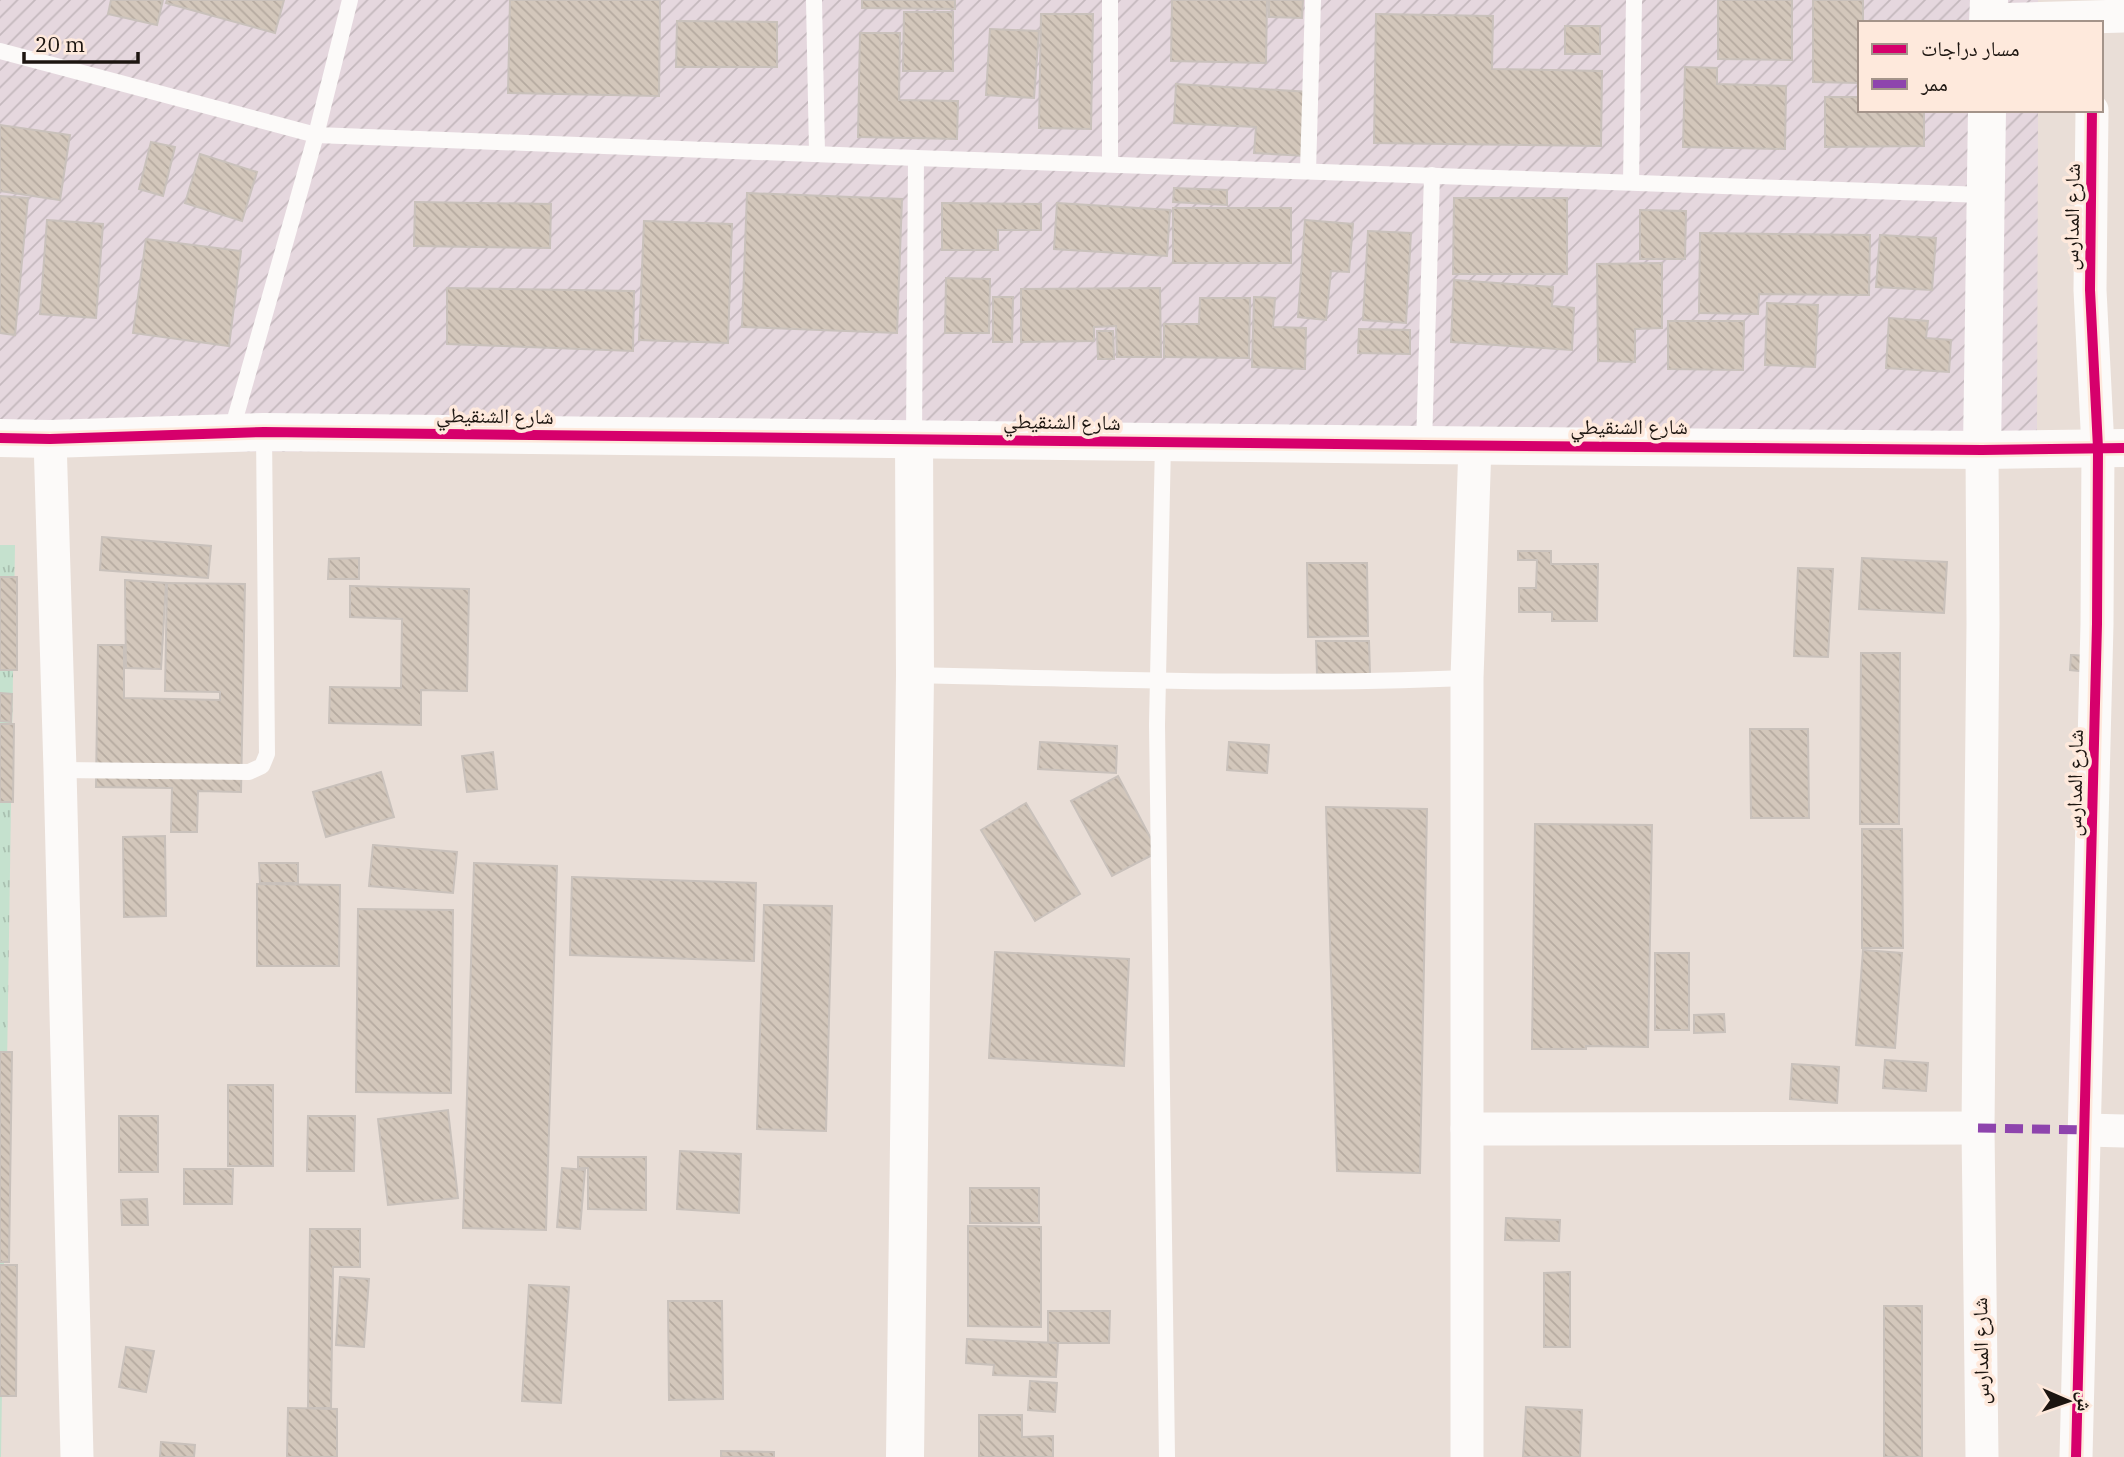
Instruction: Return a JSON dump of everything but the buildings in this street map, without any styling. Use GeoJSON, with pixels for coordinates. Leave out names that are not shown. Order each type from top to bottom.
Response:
{"type":"FeatureCollection","features":[{"type":"Feature","properties":{"kind":"street"},"geometry":{"type":"LineString","coordinates":[[1988,14],[2101,14]]}},
{"type":"Feature","properties":{"kind":"street","name":"شارع المدارس"},"geometry":{"type":"LineString","coordinates":[[1982,1457],[1978,1128],[1987,112]]}},
{"type":"Feature","properties":{"kind":"street","name":"شارع المدارس"},"geometry":{"type":"LineString","coordinates":[[2077,1457],[2097,624],[2111,448],[2090,290],[2092,112]]}},
{"type":"Feature","properties":{"kind":"street","name":"شارع الشنقيطي"},"geometry":{"type":"LineString","coordinates":[[0,438],[247,433],[1982,450],[2111,448]]}},
{"type":"Feature","properties":{"kind":"street"},"geometry":{"type":"LineString","coordinates":[[50,439],[77,1457]]}},
{"type":"Feature","properties":{"kind":"street"},"geometry":{"type":"LineString","coordinates":[[905,1457],[915,676],[915,440]]}},
{"type":"Feature","properties":{"kind":"street"},"geometry":{"type":"LineString","coordinates":[[1467,1457],[1467,678],[1475,445]]}},
{"type":"Feature","properties":{"kind":"street"},"geometry":{"type":"LineString","coordinates":[[1466,1129],[1978,1128]]}},
{"type":"Feature","properties":{"kind":"street"},"geometry":{"type":"LineString","coordinates":[[2086,1130],[2124,1131]]}},
{"type":"Feature","properties":{"kind":"lane"},"geometry":{"type":"LineString","coordinates":[[60,770],[249,772],[262,766],[267,754],[247,433],[316,135],[351,0]]}},
{"type":"Feature","properties":{"kind":"lane"},"geometry":{"type":"LineString","coordinates":[[814,0],[817,153]]}},
{"type":"Feature","properties":{"kind":"lane"},"geometry":{"type":"LineString","coordinates":[[1110,0],[1110,164]]}},
{"type":"Feature","properties":{"kind":"lane"},"geometry":{"type":"LineString","coordinates":[[1308,170],[1313,0]]}},
{"type":"Feature","properties":{"kind":"lane"},"geometry":{"type":"LineString","coordinates":[[1631,182],[1634,0]]}},
{"type":"Feature","properties":{"kind":"lane"},"geometry":{"type":"LineString","coordinates":[[0,51],[316,135],[1985,195]]}},
{"type":"Feature","properties":{"kind":"lane"},"geometry":{"type":"LineString","coordinates":[[915,440],[916,158]]}},
{"type":"Feature","properties":{"kind":"lane"},"geometry":{"type":"LineString","coordinates":[[1424,445],[1432,175]]}},
{"type":"Feature","properties":{"kind":"lane"},"geometry":{"type":"LineString","coordinates":[[1163,443],[1157,680],[1167,1457]]}},
{"type":"Feature","properties":{"kind":"lane"},"geometry":{"type":"LineString","coordinates":[[915,676],[1157,680],[1467,678]]}},
{"type":"Feature","properties":{"kind":"shaded area"},"geometry":{"type":"Polygon","coordinates":[[[0,0],[2038,0],[2038,21],[1858,21],[1858,112],[2038,112],[2037,442],[0,453],[0,0]]]}},
{"type":"Feature","properties":{"kind":"green space"},"geometry":{"type":"Polygon","coordinates":[[[0,545],[15,545],[1,1457],[0,1457],[0,545]]]}},
{"type":"Feature","properties":{"kind":"marked path"},"geometry":{"type":"LineString","coordinates":[[1978,1128],[2086,1130]]}},
{"type":"Feature","properties":{"kind":"cycle path"},"geometry":{"type":"LineString","coordinates":[[2076,1457],[2097,624],[2098,448],[2090,290],[2092,112]]}},
{"type":"Feature","properties":{"kind":"cycle path"},"geometry":{"type":"LineString","coordinates":[[0,438],[50,439],[264,432],[1982,450],[2124,448]]}}]}
